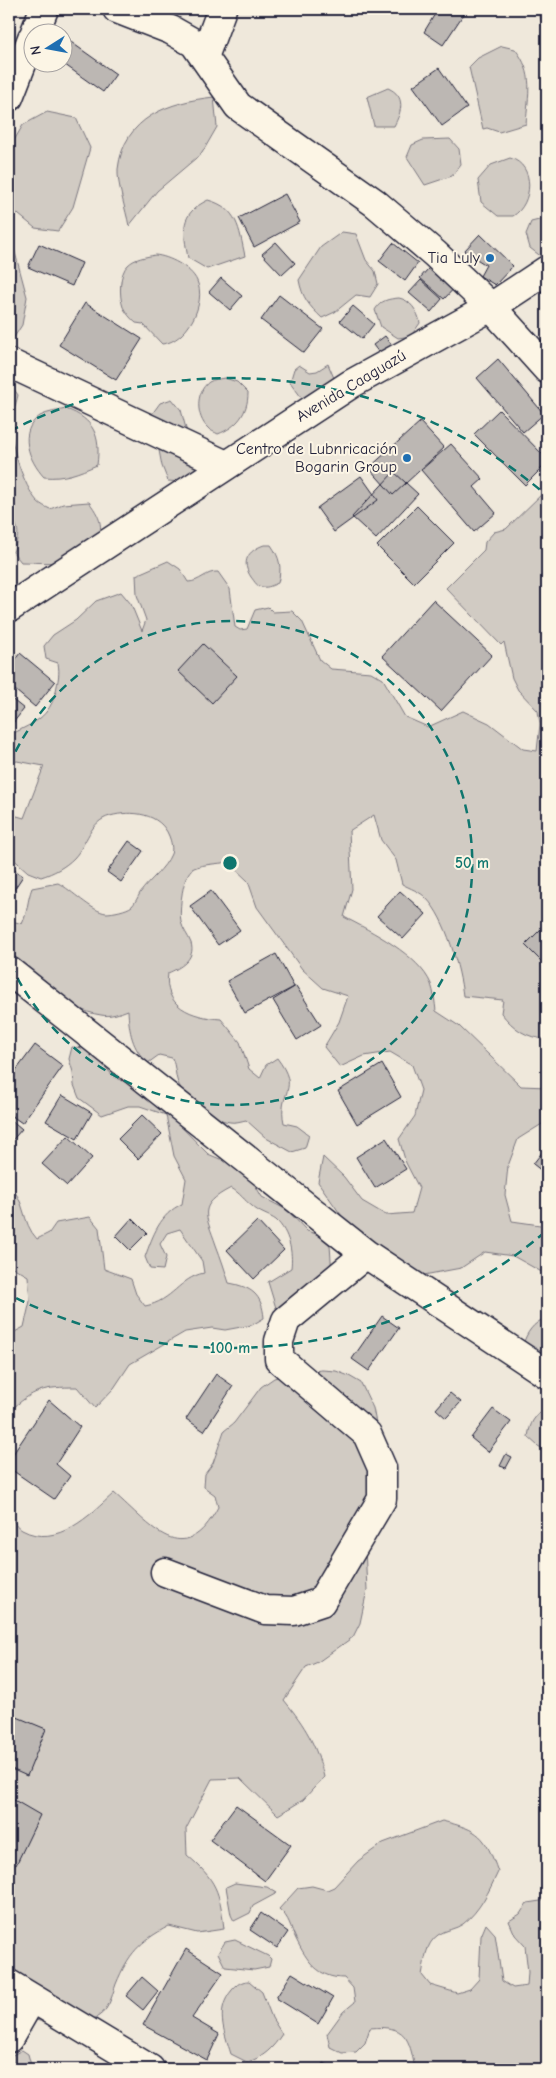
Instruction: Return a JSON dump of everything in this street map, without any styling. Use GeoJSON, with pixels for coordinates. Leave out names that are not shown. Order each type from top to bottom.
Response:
{"type":"FeatureCollection","features":[{"type":"Feature","properties":{"kind":"street"},"geometry":{"type":"LineString","coordinates":[[39,22],[44,9]]}},
{"type":"Feature","properties":{"kind":"street"},"geometry":{"type":"LineString","coordinates":[[117,9],[170,30],[194,43],[238,106],[375,202],[491,307],[547,369]]}},
{"type":"Feature","properties":{"kind":"street"},"geometry":{"type":"LineString","coordinates":[[204,57],[222,9]]}},
{"type":"Feature","properties":{"kind":"street"},"geometry":{"type":"LineString","coordinates":[[9,97],[22,64]]}},
{"type":"Feature","properties":{"kind":"street","name":"Avenida Caaguazú"},"geometry":{"type":"LineString","coordinates":[[9,608],[351,384],[491,307],[547,270]]}},
{"type":"Feature","properties":{"kind":"street"},"geometry":{"type":"LineString","coordinates":[[9,363],[226,465]]}},
{"type":"Feature","properties":{"kind":"street"},"geometry":{"type":"LineString","coordinates":[[9,971],[366,1254],[547,1374]]}},
{"type":"Feature","properties":{"kind":"street"},"geometry":{"type":"LineString","coordinates":[[165,1572],[266,1610],[294,1611],[321,1602],[382,1499],[382,1468],[367,1434],[280,1359],[279,1341],[286,1320],[366,1254]]}},
{"type":"Feature","properties":{"kind":"street"},"geometry":{"type":"LineString","coordinates":[[9,1984],[150,2069]]}},
{"type":"Feature","properties":{"kind":"street"},"geometry":{"type":"LineString","coordinates":[[9,2038],[32,1998]]}},
{"type":"Feature","properties":{"kind":"shaded area"},"geometry":{"type":"Polygon","coordinates":[[[538,9],[547,9],[547,42],[538,9]]]}},
{"type":"Feature","properties":{"kind":"shaded area"},"geometry":{"type":"Polygon","coordinates":[[[502,46],[515,49],[521,58],[528,76],[529,94],[526,124],[499,132],[487,128],[483,129],[469,67],[478,58],[502,46]]]}},
{"type":"Feature","properties":{"kind":"shaded area"},"geometry":{"type":"Polygon","coordinates":[[[388,88],[398,95],[401,104],[399,115],[394,126],[374,126],[367,97],[388,88]]]}},
{"type":"Feature","properties":{"kind":"shaded area"},"geometry":{"type":"Polygon","coordinates":[[[214,97],[217,127],[202,153],[157,191],[129,226],[120,189],[118,169],[122,151],[129,137],[151,115],[165,108],[197,99],[214,97]]]}},
{"type":"Feature","properties":{"kind":"shaded area"},"geometry":{"type":"Polygon","coordinates":[[[47,112],[76,118],[90,148],[73,207],[58,231],[35,228],[13,210],[9,188],[9,149],[23,125],[47,112]]]}},
{"type":"Feature","properties":{"kind":"shaded area"},"geometry":{"type":"Polygon","coordinates":[[[450,139],[459,149],[461,164],[452,176],[425,185],[407,157],[412,145],[423,140],[450,139]]]}},
{"type":"Feature","properties":{"kind":"shaded area"},"geometry":{"type":"Polygon","coordinates":[[[510,158],[524,168],[528,176],[528,194],[525,203],[513,216],[498,216],[481,202],[478,180],[491,165],[510,158]]]}},
{"type":"Feature","properties":{"kind":"shaded area"},"geometry":{"type":"Polygon","coordinates":[[[208,200],[226,208],[231,214],[239,229],[245,256],[207,269],[188,258],[184,231],[185,224],[192,211],[208,200]]]}},
{"type":"Feature","properties":{"kind":"shaded area"},"geometry":{"type":"Polygon","coordinates":[[[547,218],[547,261],[530,248],[526,234],[531,222],[547,218]]]}},
{"type":"Feature","properties":{"kind":"shaded area"},"geometry":{"type":"Polygon","coordinates":[[[342,232],[356,234],[366,260],[375,271],[378,284],[370,297],[356,295],[335,312],[322,318],[307,301],[299,280],[321,247],[342,232]]]}},
{"type":"Feature","properties":{"kind":"shaded area"},"geometry":{"type":"Polygon","coordinates":[[[9,244],[13,245],[27,297],[22,325],[9,345],[9,244]]]}},
{"type":"Feature","properties":{"kind":"shaded area"},"geometry":{"type":"Polygon","coordinates":[[[155,255],[172,260],[185,267],[194,276],[199,290],[197,310],[187,329],[171,342],[162,344],[143,324],[136,323],[130,318],[123,307],[121,297],[121,279],[128,265],[137,259],[155,255]]]}},
{"type":"Feature","properties":{"kind":"shaded area"},"geometry":{"type":"Polygon","coordinates":[[[399,298],[407,301],[413,307],[420,323],[411,336],[398,338],[381,327],[375,310],[385,301],[399,298]]]}},
{"type":"Feature","properties":{"kind":"shaded area"},"geometry":{"type":"Polygon","coordinates":[[[328,364],[334,378],[333,385],[304,401],[290,382],[294,369],[299,365],[310,372],[317,371],[328,364]]]}},
{"type":"Feature","properties":{"kind":"shaded area"},"geometry":{"type":"Polygon","coordinates":[[[225,378],[237,382],[248,393],[244,413],[236,423],[218,434],[210,430],[201,418],[199,398],[204,386],[209,382],[225,378]]]}},
{"type":"Feature","properties":{"kind":"shaded area"},"geometry":{"type":"Polygon","coordinates":[[[9,382],[18,395],[11,421],[15,454],[32,494],[39,502],[50,509],[63,504],[89,502],[97,514],[100,526],[98,538],[76,558],[56,562],[21,562],[13,552],[18,532],[16,524],[9,515],[9,382]]]}},
{"type":"Feature","properties":{"kind":"shaded area"},"geometry":{"type":"Polygon","coordinates":[[[172,399],[181,410],[189,440],[211,457],[182,482],[168,481],[162,466],[152,414],[160,403],[172,399]]]}},
{"type":"Feature","properties":{"kind":"shaded area"},"geometry":{"type":"Polygon","coordinates":[[[66,409],[83,418],[94,430],[98,445],[97,465],[65,476],[44,477],[30,455],[27,438],[29,430],[33,422],[40,416],[66,409]]]}},
{"type":"Feature","properties":{"kind":"shaded area"},"geometry":{"type":"Polygon","coordinates":[[[547,489],[547,1039],[527,1035],[511,1024],[501,1013],[503,1000],[463,996],[451,944],[440,918],[424,896],[402,884],[396,860],[381,840],[374,815],[349,831],[352,889],[344,917],[393,945],[416,963],[425,973],[431,984],[436,1011],[459,1026],[521,1086],[547,1087],[547,1124],[542,1124],[518,1139],[508,1166],[505,1195],[512,1221],[547,1226],[547,1275],[513,1256],[485,1252],[461,1268],[408,1278],[348,1225],[318,1182],[323,1157],[344,1177],[362,1201],[386,1215],[412,1213],[419,1188],[406,1163],[399,1139],[415,1116],[421,1090],[412,1065],[390,1052],[364,1056],[340,1067],[324,1047],[339,1022],[348,996],[323,988],[302,969],[257,907],[248,881],[228,862],[194,868],[187,877],[182,893],[180,917],[192,949],[186,962],[168,973],[170,994],[175,1002],[190,1013],[221,1019],[240,1042],[249,1069],[260,1078],[266,1065],[277,1058],[288,1078],[283,1104],[284,1123],[297,1126],[309,1135],[305,1148],[292,1152],[266,1138],[246,1120],[230,1122],[216,1118],[201,1109],[179,1085],[172,1058],[159,1055],[148,1063],[138,1052],[132,1039],[128,1010],[104,1015],[88,1012],[64,1001],[9,963],[9,920],[22,924],[32,888],[58,883],[100,911],[106,913],[120,911],[133,905],[144,888],[165,865],[172,850],[169,836],[159,822],[144,815],[118,814],[97,823],[79,852],[63,867],[41,877],[28,872],[9,855],[9,819],[17,816],[24,818],[44,766],[17,761],[9,763],[9,739],[12,734],[40,718],[53,700],[59,670],[58,663],[46,659],[44,646],[53,635],[76,620],[96,601],[121,592],[131,604],[142,631],[146,620],[137,595],[136,575],[168,561],[180,569],[188,582],[192,582],[210,573],[218,572],[230,589],[235,627],[240,630],[247,629],[255,610],[268,607],[273,612],[292,611],[302,621],[320,660],[331,669],[371,672],[383,679],[405,717],[428,727],[463,711],[489,723],[523,749],[537,751],[540,724],[538,711],[518,690],[512,678],[504,642],[501,645],[446,588],[484,550],[485,542],[494,532],[506,529],[547,489]]]}},
{"type":"Feature","properties":{"kind":"shaded area"},"geometry":{"type":"Polygon","coordinates":[[[264,545],[271,545],[278,559],[280,572],[278,583],[261,587],[248,572],[246,562],[253,550],[264,545]]]}},
{"type":"Feature","properties":{"kind":"shaded area"},"geometry":{"type":"Polygon","coordinates":[[[72,1047],[86,1048],[96,1056],[113,1076],[149,1094],[208,1154],[220,1159],[225,1158],[255,1185],[262,1197],[287,1210],[307,1231],[319,1235],[330,1245],[332,1275],[290,1312],[276,1308],[268,1282],[291,1268],[291,1249],[287,1236],[276,1220],[255,1208],[231,1188],[212,1200],[208,1206],[207,1219],[229,1283],[243,1287],[258,1297],[264,1318],[252,1325],[225,1330],[212,1328],[185,1332],[130,1364],[114,1388],[95,1408],[77,1387],[66,1387],[47,1389],[32,1394],[9,1412],[9,1335],[24,1327],[30,1301],[28,1276],[9,1265],[9,1186],[18,1197],[28,1225],[37,1239],[49,1233],[56,1223],[90,1217],[99,1228],[104,1269],[131,1279],[136,1294],[145,1306],[163,1299],[188,1280],[204,1273],[202,1261],[180,1229],[167,1233],[160,1244],[166,1257],[163,1270],[150,1269],[145,1257],[158,1226],[168,1213],[182,1204],[186,1179],[174,1156],[166,1115],[140,1106],[128,1106],[102,1115],[79,1098],[74,1085],[69,1059],[72,1047]]]}},
{"type":"Feature","properties":{"kind":"shaded area"},"geometry":{"type":"Polygon","coordinates":[[[547,1317],[547,1381],[522,1347],[531,1329],[547,1317]]]}},
{"type":"Feature","properties":{"kind":"shaded area"},"geometry":{"type":"Polygon","coordinates":[[[322,1370],[336,1371],[361,1383],[373,1408],[385,1469],[365,1547],[367,1590],[360,1623],[353,1637],[318,1662],[306,1667],[284,1700],[309,1736],[324,1777],[303,1800],[278,1815],[240,1778],[212,1779],[186,1829],[187,1855],[204,1872],[215,1887],[221,1905],[224,1929],[197,1933],[169,1926],[150,1937],[131,1956],[116,1984],[111,2000],[98,2017],[75,2024],[61,2024],[34,2020],[22,2016],[12,2011],[9,1998],[9,1515],[22,1530],[35,1535],[48,1535],[72,1527],[114,1493],[154,1529],[180,1540],[193,1537],[205,1526],[218,1507],[215,1495],[204,1487],[205,1474],[213,1463],[224,1431],[234,1423],[261,1387],[274,1378],[292,1373],[322,1370]]]}},
{"type":"Feature","properties":{"kind":"shaded area"},"geometry":{"type":"Polygon","coordinates":[[[547,1409],[547,1451],[528,1437],[533,1420],[547,1409]]]}},
{"type":"Feature","properties":{"kind":"shaded area"},"geometry":{"type":"Polygon","coordinates":[[[442,1821],[473,1831],[479,1836],[485,1842],[498,1872],[484,1900],[469,1919],[460,1926],[438,1935],[430,1943],[422,1975],[430,1985],[457,1993],[470,1989],[479,1979],[481,1936],[486,1924],[495,1934],[502,1981],[513,1988],[527,1986],[528,1972],[525,1946],[515,1935],[509,1921],[520,1914],[527,1903],[547,1900],[547,2069],[415,2069],[411,2049],[404,2035],[398,2031],[382,2028],[370,2028],[365,2043],[356,2052],[342,2053],[330,2047],[327,2034],[343,2012],[355,2002],[353,1988],[344,1978],[327,1975],[314,1967],[300,1947],[288,1919],[279,1909],[298,1888],[312,1886],[327,1890],[334,1887],[358,1861],[383,1843],[442,1821]]]}},
{"type":"Feature","properties":{"kind":"shaded area"},"geometry":{"type":"Polygon","coordinates":[[[235,1883],[267,1887],[277,1893],[253,1906],[250,1913],[234,1921],[231,1915],[226,1887],[235,1883]]]}},
{"type":"Feature","properties":{"kind":"shaded area"},"geometry":{"type":"Polygon","coordinates":[[[235,1940],[268,1956],[271,1959],[269,1967],[254,1970],[225,1967],[218,1953],[225,1942],[235,1940]]]}},
{"type":"Feature","properties":{"kind":"shaded area"},"geometry":{"type":"Polygon","coordinates":[[[249,1981],[262,1992],[272,2018],[282,2034],[267,2052],[247,2062],[231,2054],[222,2021],[222,2013],[232,1990],[240,1983],[249,1981]]]}},
{"type":"Feature","properties":{"kind":"shaded area"},"geometry":{"type":"Polygon","coordinates":[[[22,2050],[28,2054],[32,2069],[9,2069],[9,2057],[22,2050]]]}},
{"type":"Feature","properties":{"kind":"building"},"geometry":{"type":"Polygon","coordinates":[[[438,9],[467,9],[443,45],[424,32],[438,9]]]}},
{"type":"Feature","properties":{"kind":"building"},"geometry":{"type":"Polygon","coordinates":[[[72,43],[116,74],[103,92],[72,70],[72,43]]]}},
{"type":"Feature","properties":{"kind":"building"},"geometry":{"type":"Polygon","coordinates":[[[439,68],[467,108],[442,126],[413,86],[439,68]]]}},
{"type":"Feature","properties":{"kind":"building"},"geometry":{"type":"Polygon","coordinates":[[[285,194],[300,222],[254,247],[239,218],[285,194]]]}},
{"type":"Feature","properties":{"kind":"building","name":"Tia Luly"},"geometry":{"type":"Polygon","coordinates":[[[480,234],[513,266],[495,285],[480,276],[486,265],[464,251],[480,234]]]}},
{"type":"Feature","properties":{"kind":"building"},"geometry":{"type":"Polygon","coordinates":[[[276,242],[295,263],[282,275],[262,254],[276,242]]]}},
{"type":"Feature","properties":{"kind":"building"},"geometry":{"type":"Polygon","coordinates":[[[393,243],[418,263],[405,281],[379,261],[393,243]]]}},
{"type":"Feature","properties":{"kind":"building"},"geometry":{"type":"Polygon","coordinates":[[[39,244],[82,263],[72,286],[28,267],[39,244]]]}},
{"type":"Feature","properties":{"kind":"building"},"geometry":{"type":"Polygon","coordinates":[[[435,261],[459,283],[444,299],[420,278],[435,261]]]}},
{"type":"Feature","properties":{"kind":"building"},"geometry":{"type":"Polygon","coordinates":[[[221,278],[242,296],[230,310],[209,292],[221,278]]]}},
{"type":"Feature","properties":{"kind":"building"},"geometry":{"type":"Polygon","coordinates":[[[421,280],[442,299],[431,312],[409,293],[421,280]]]}},
{"type":"Feature","properties":{"kind":"building"},"geometry":{"type":"Polygon","coordinates":[[[279,295],[323,329],[304,353],[261,320],[279,295]]]}},
{"type":"Feature","properties":{"kind":"building"},"geometry":{"type":"Polygon","coordinates":[[[85,303],[142,339],[116,380],[59,345],[85,303]]]}},
{"type":"Feature","properties":{"kind":"building"},"geometry":{"type":"Polygon","coordinates":[[[353,306],[374,324],[362,339],[340,321],[353,306]]]}},
{"type":"Feature","properties":{"kind":"building"},"geometry":{"type":"Polygon","coordinates":[[[385,336],[395,349],[383,358],[373,345],[385,336]]]}},
{"type":"Feature","properties":{"kind":"building"},"geometry":{"type":"Polygon","coordinates":[[[498,359],[544,414],[523,432],[477,378],[498,359]]]}},
{"type":"Feature","properties":{"kind":"building"},"geometry":{"type":"Polygon","coordinates":[[[499,410],[547,459],[547,463],[525,485],[474,434],[499,410]]]}},
{"type":"Feature","properties":{"kind":"building","name":"Centro de Lubnricación Bogarin Group"},"geometry":{"type":"Polygon","coordinates":[[[420,422],[444,448],[393,495],[369,468],[420,422]]]}},
{"type":"Feature","properties":{"kind":"building"},"geometry":{"type":"Polygon","coordinates":[[[451,444],[483,479],[474,487],[496,513],[474,532],[421,470],[451,444]]]}},
{"type":"Feature","properties":{"kind":"building"},"geometry":{"type":"Polygon","coordinates":[[[394,472],[418,494],[376,539],[352,517],[394,472]]]}},
{"type":"Feature","properties":{"kind":"building"},"geometry":{"type":"Polygon","coordinates":[[[361,476],[378,500],[334,532],[317,508],[361,476]]]}},
{"type":"Feature","properties":{"kind":"building"},"geometry":{"type":"Polygon","coordinates":[[[417,506],[454,543],[414,583],[377,546],[417,506]]]}},
{"type":"Feature","properties":{"kind":"building"},"geometry":{"type":"Polygon","coordinates":[[[433,600],[492,655],[441,711],[382,656],[433,600]]]}},
{"type":"Feature","properties":{"kind":"building"},"geometry":{"type":"Polygon","coordinates":[[[203,644],[237,676],[212,703],[178,671],[203,644]]]}},
{"type":"Feature","properties":{"kind":"building"},"geometry":{"type":"Polygon","coordinates":[[[20,653],[55,682],[35,707],[9,685],[9,668],[20,653]]]}},
{"type":"Feature","properties":{"kind":"building"},"geometry":{"type":"Polygon","coordinates":[[[9,697],[24,709],[9,728],[9,697]]]}},
{"type":"Feature","properties":{"kind":"building"},"geometry":{"type":"Polygon","coordinates":[[[9,785],[16,792],[9,800],[9,785]]]}},
{"type":"Feature","properties":{"kind":"building"},"geometry":{"type":"Polygon","coordinates":[[[129,841],[143,851],[121,882],[107,872],[129,841]]]}},
{"type":"Feature","properties":{"kind":"building"},"geometry":{"type":"Polygon","coordinates":[[[9,866],[23,876],[9,897],[9,866]]]}},
{"type":"Feature","properties":{"kind":"building"},"geometry":{"type":"Polygon","coordinates":[[[211,891],[240,930],[218,945],[190,906],[211,891]]]}},
{"type":"Feature","properties":{"kind":"building"},"geometry":{"type":"Polygon","coordinates":[[[400,891],[426,914],[403,939],[377,916],[400,891]]]}},
{"type":"Feature","properties":{"kind":"building"},"geometry":{"type":"Polygon","coordinates":[[[547,923],[547,967],[525,945],[547,923]]]}},
{"type":"Feature","properties":{"kind":"building"},"geometry":{"type":"Polygon","coordinates":[[[276,954],[294,987],[245,1013],[227,981],[276,954]]]}},
{"type":"Feature","properties":{"kind":"building"},"geometry":{"type":"Polygon","coordinates":[[[296,986],[321,1025],[297,1040],[273,1000],[296,986]]]}},
{"type":"Feature","properties":{"kind":"building"},"geometry":{"type":"Polygon","coordinates":[[[35,1045],[63,1066],[22,1123],[9,1114],[9,1080],[35,1045]]]}},
{"type":"Feature","properties":{"kind":"building"},"geometry":{"type":"Polygon","coordinates":[[[382,1064],[401,1097],[357,1124],[338,1091],[382,1064]]]}},
{"type":"Feature","properties":{"kind":"building"},"geometry":{"type":"Polygon","coordinates":[[[62,1095],[92,1113],[77,1139],[46,1121],[62,1095]]]}},
{"type":"Feature","properties":{"kind":"building"},"geometry":{"type":"Polygon","coordinates":[[[142,1115],[162,1134],[138,1159],[118,1139],[142,1115]]]}},
{"type":"Feature","properties":{"kind":"building"},"geometry":{"type":"Polygon","coordinates":[[[9,1118],[22,1129],[9,1144],[9,1118]]]}},
{"type":"Feature","properties":{"kind":"building"},"geometry":{"type":"Polygon","coordinates":[[[68,1136],[92,1158],[67,1186],[42,1164],[68,1136]]]}},
{"type":"Feature","properties":{"kind":"building"},"geometry":{"type":"Polygon","coordinates":[[[386,1138],[406,1169],[375,1188],[356,1157],[386,1138]]]}},
{"type":"Feature","properties":{"kind":"building"},"geometry":{"type":"Polygon","coordinates":[[[547,1146],[547,1175],[533,1164],[547,1146]]]}},
{"type":"Feature","properties":{"kind":"building"},"geometry":{"type":"Polygon","coordinates":[[[132,1218],[147,1233],[130,1250],[116,1236],[132,1218]]]}},
{"type":"Feature","properties":{"kind":"building"},"geometry":{"type":"Polygon","coordinates":[[[257,1221],[284,1250],[254,1279],[227,1250],[257,1221]]]}},
{"type":"Feature","properties":{"kind":"building"},"geometry":{"type":"Polygon","coordinates":[[[382,1316],[399,1328],[369,1371],[352,1359],[382,1316]]]}},
{"type":"Feature","properties":{"kind":"building"},"geometry":{"type":"Polygon","coordinates":[[[216,1374],[233,1386],[204,1431],[186,1419],[216,1374]]]}},
{"type":"Feature","properties":{"kind":"building"},"geometry":{"type":"Polygon","coordinates":[[[450,1393],[461,1402],[446,1418],[436,1409],[450,1393]]]}},
{"type":"Feature","properties":{"kind":"building"},"geometry":{"type":"Polygon","coordinates":[[[49,1400],[80,1427],[56,1464],[70,1476],[54,1499],[9,1468],[9,1460],[49,1400]]]}},
{"type":"Feature","properties":{"kind":"building"},"geometry":{"type":"Polygon","coordinates":[[[493,1409],[511,1422],[488,1452],[471,1438],[493,1409]]]}},
{"type":"Feature","properties":{"kind":"building"},"geometry":{"type":"Polygon","coordinates":[[[506,1454],[512,1457],[506,1468],[500,1466],[506,1454]]]}},
{"type":"Feature","properties":{"kind":"building"},"geometry":{"type":"Polygon","coordinates":[[[17,1717],[46,1729],[27,1776],[9,1768],[9,1738],[17,1717]]]}},
{"type":"Feature","properties":{"kind":"building"},"geometry":{"type":"Polygon","coordinates":[[[9,1797],[40,1815],[16,1865],[9,1861],[9,1797]]]}},
{"type":"Feature","properties":{"kind":"building"},"geometry":{"type":"Polygon","coordinates":[[[236,1805],[291,1845],[265,1881],[210,1840],[236,1805]]]}},
{"type":"Feature","properties":{"kind":"building"},"geometry":{"type":"Polygon","coordinates":[[[261,1913],[288,1932],[277,1948],[250,1930],[261,1913]]]}},
{"type":"Feature","properties":{"kind":"building"},"geometry":{"type":"Polygon","coordinates":[[[186,1949],[223,1973],[192,2018],[219,2034],[207,2060],[143,2025],[186,1949]]]}},
{"type":"Feature","properties":{"kind":"building"},"geometry":{"type":"Polygon","coordinates":[[[292,1973],[333,1998],[318,2024],[276,1998],[292,1973]]]}},
{"type":"Feature","properties":{"kind":"building"},"geometry":{"type":"Polygon","coordinates":[[[142,1977],[158,1991],[143,2010],[126,1996],[142,1977]]]}},
{"type":"Feature","properties":{"kind":"building"},"geometry":{"type":"Polygon","coordinates":[[[324,2063],[334,2068],[321,2069],[324,2063]]]}},
{"type":"Feature","properties":{"kind":"place","name":"Tia Luly"},"geometry":{"type":"Point","coordinates":[490,258]}},
{"type":"Feature","properties":{"kind":"place","name":"Centro de Lubnricación Bogarin Group"},"geometry":{"type":"Point","coordinates":[407,458]}}]}
